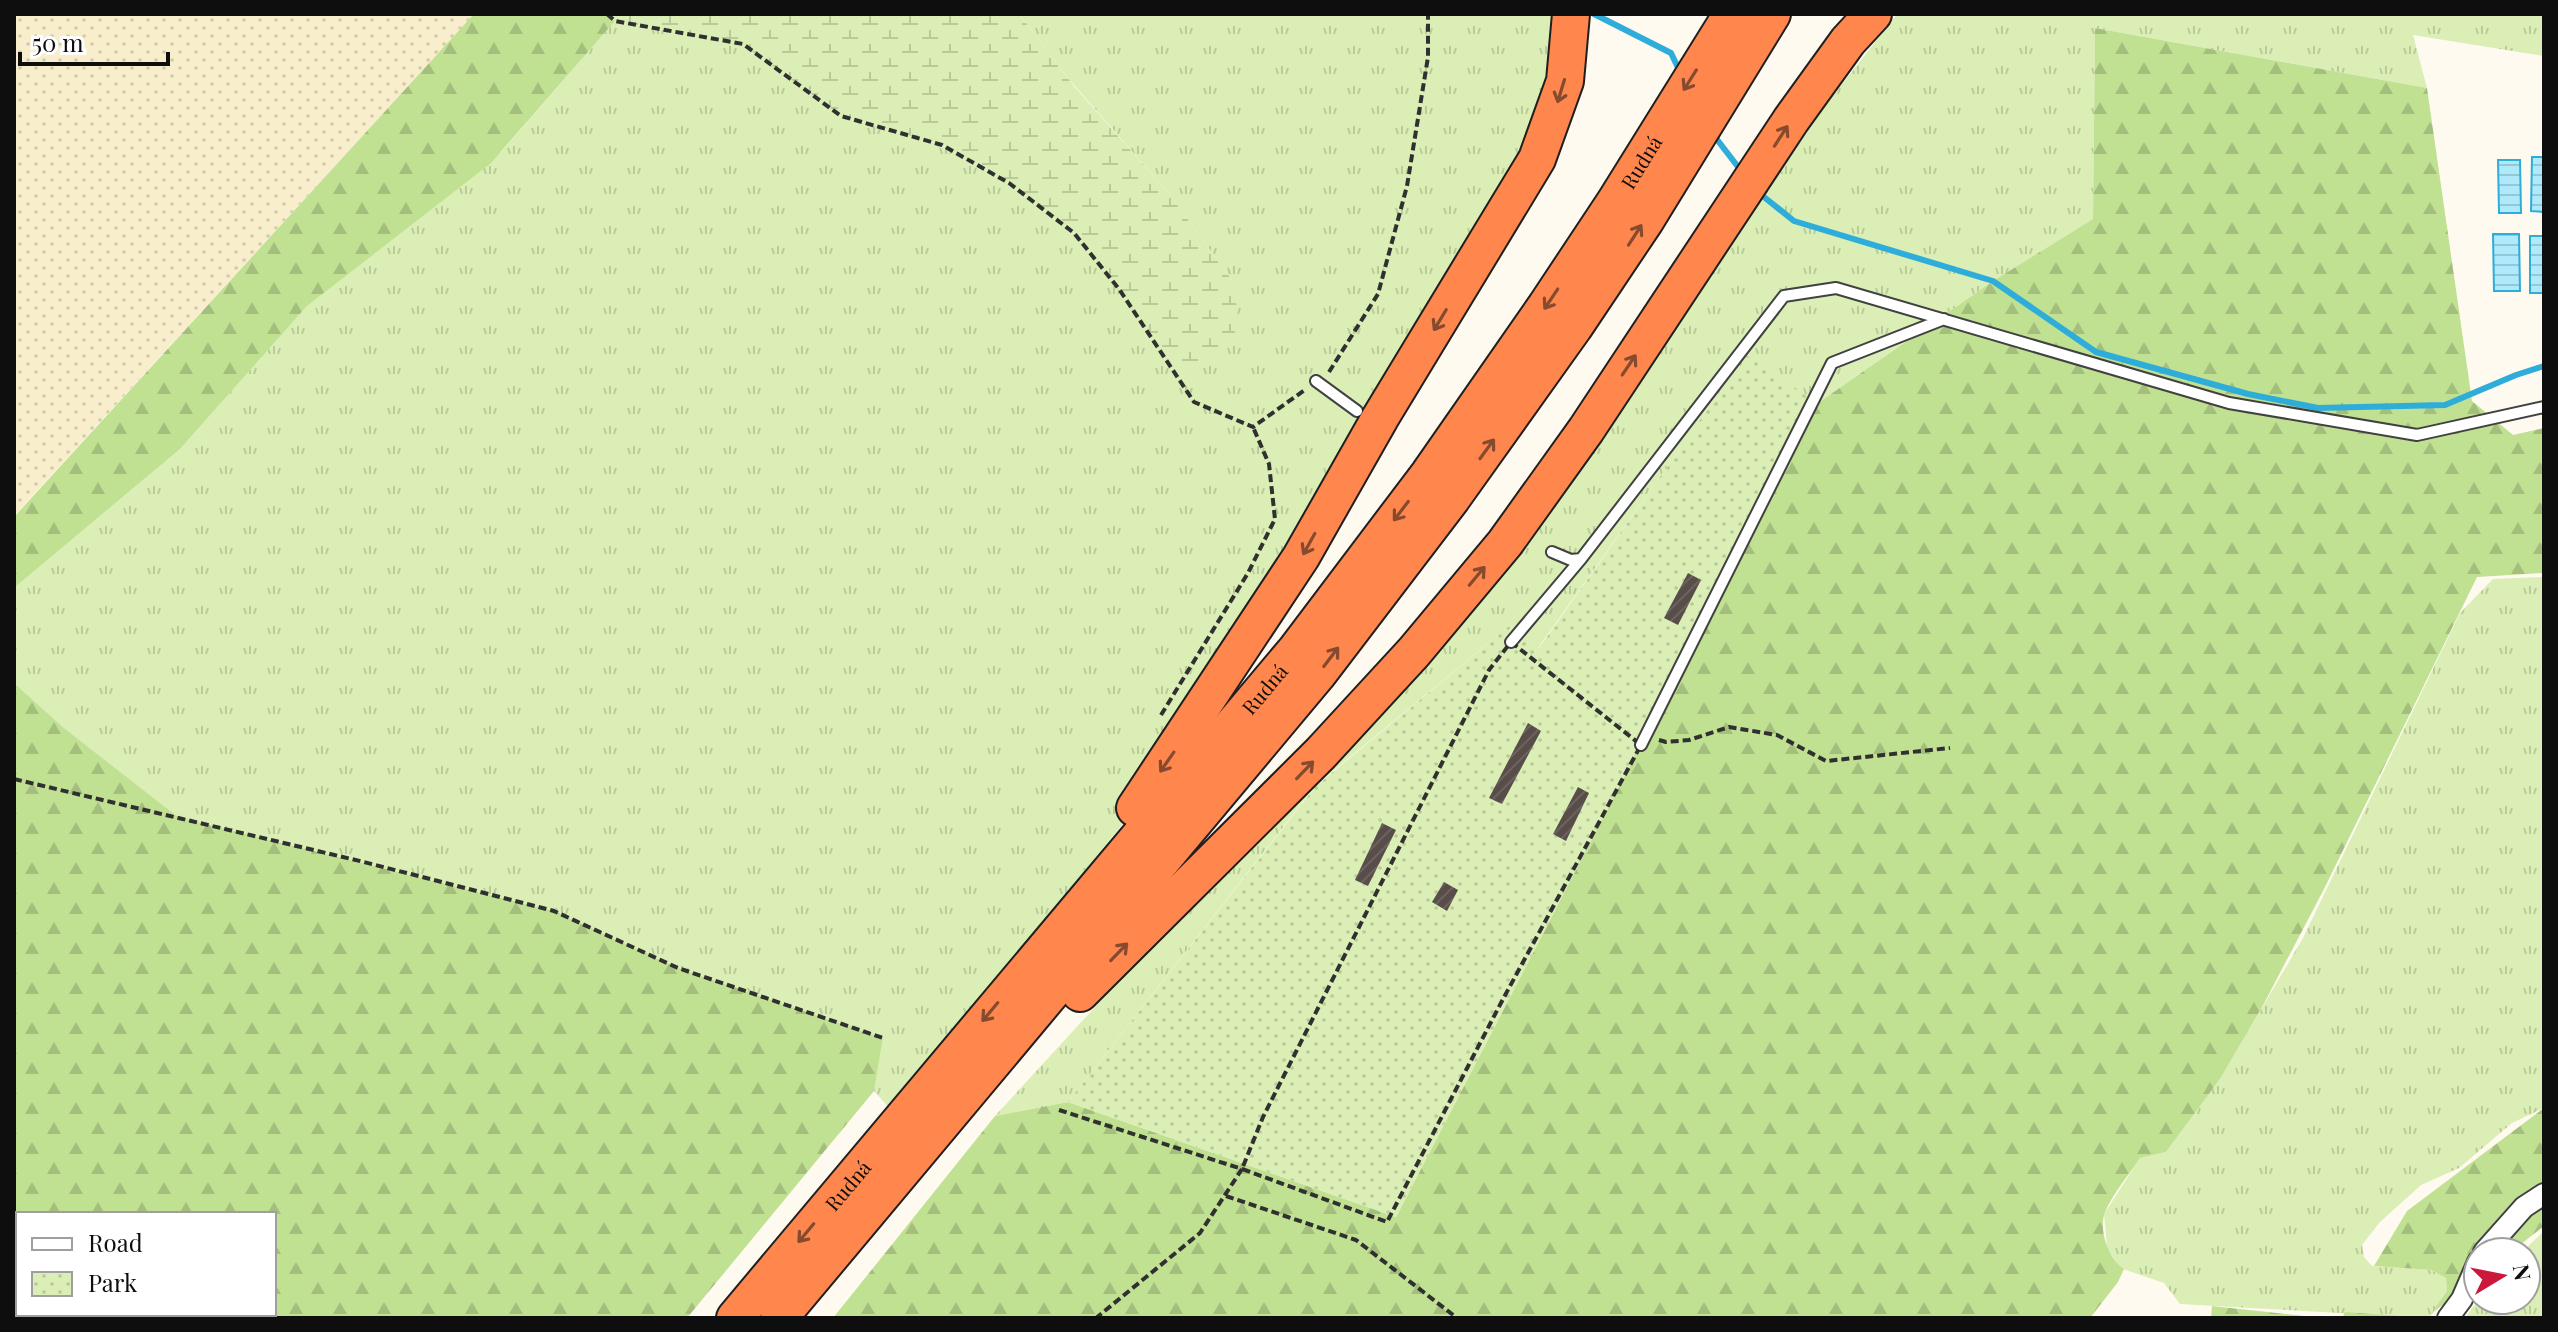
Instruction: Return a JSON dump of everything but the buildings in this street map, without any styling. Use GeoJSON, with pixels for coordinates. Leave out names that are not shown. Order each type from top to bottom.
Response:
{"type":"FeatureCollection","features":[{"type":"Feature","properties":{"kind":"highway"},"geometry":{"type":"LineString","coordinates":[[1040,952],[1043,923],[1137,806],[1301,557],[1380,418],[1537,159],[1565,81],[1571,14]]}},
{"type":"Feature","properties":{"kind":"highway","name":"Rudná"},"geometry":{"type":"LineString","coordinates":[[735,1318],[1296,650],[1429,474],[1572,267],[1732,14]]}},
{"type":"Feature","properties":{"kind":"highway","name":"Rudná"},"geometry":{"type":"LineString","coordinates":[[779,1318],[1317,675],[1452,498],[1645,221],[1772,14]]}},
{"type":"Feature","properties":{"kind":"highway"},"geometry":{"type":"LineString","coordinates":[[906,1166],[1257,818],[1423,641],[1505,543],[1586,430],[1791,120],[1848,41],[1873,14]]}},
{"type":"Feature","properties":{"kind":"street"},"geometry":{"type":"LineString","coordinates":[[2498,1236],[2524,1207],[2544,1194]]}},
{"type":"Feature","properties":{"kind":"street"},"geometry":{"type":"LineString","coordinates":[[2448,1318],[2462,1299]]}},
{"type":"Feature","properties":{"kind":"lane"},"geometry":{"type":"LineString","coordinates":[[1511,642],[1581,559],[1784,296],[1836,288],[2229,403],[2417,435],[2544,407]]}},
{"type":"Feature","properties":{"kind":"lane"},"geometry":{"type":"LineString","coordinates":[[1641,745],[1832,363],[1944,319]]}},
{"type":"Feature","properties":{"kind":"lane"},"geometry":{"type":"LineString","coordinates":[[1316,381],[1357,411]]}},
{"type":"Feature","properties":{"kind":"lane"},"geometry":{"type":"LineString","coordinates":[[1552,552],[1571,560],[1581,559]]}},
{"type":"Feature","properties":{"kind":"path"},"geometry":{"type":"LineString","coordinates":[[607,14],[615,21],[743,44],[841,116],[942,145],[1009,183],[1074,233],[1119,289],[1194,402],[1253,427],[1269,464],[1275,519],[1248,573],[1161,715]]}},
{"type":"Feature","properties":{"kind":"path"},"geometry":{"type":"LineString","coordinates":[[1253,427],[1327,374],[1378,294],[1407,186],[1428,57],[1428,14]]}},
{"type":"Feature","properties":{"kind":"path"},"geometry":{"type":"LineString","coordinates":[[1059,1110],[1242,1169],[1387,1222],[1503,999],[1641,745],[1511,642],[1489,670],[1263,1117],[1242,1169],[1200,1233],[1096,1318]]}},
{"type":"Feature","properties":{"kind":"path"},"geometry":{"type":"LineString","coordinates":[[1656,739],[1666,742],[1689,740],[1729,727],[1777,735],[1826,761],[1950,748]]}},
{"type":"Feature","properties":{"kind":"path"},"geometry":{"type":"LineString","coordinates":[[14,779],[364,862],[554,911],[678,968],[883,1038]]}},
{"type":"Feature","properties":{"kind":"path"},"geometry":{"type":"LineString","coordinates":[[1225,1196],[1356,1240],[1457,1318]]}},
{"type":"Feature","properties":{"kind":"shaded area"},"geometry":{"type":"Polygon","coordinates":[[[14,14],[474,14],[14,516],[14,14]]]}},
{"type":"Feature","properties":{"kind":"green space"},"geometry":{"type":"Polygon","coordinates":[[[474,14],[607,14],[615,21],[491,163],[307,306],[180,449],[14,588],[14,517],[474,14]]]}},
{"type":"Feature","properties":{"kind":"green space"},"geometry":{"type":"Polygon","coordinates":[[[607,14],[1019,14],[1074,86],[1171,196],[1234,283],[1239,328],[1182,384],[1119,289],[1074,233],[1009,183],[942,145],[841,116],[742,44],[615,21],[607,14]]]}},
{"type":"Feature","properties":{"kind":"green space"},"geometry":{"type":"Polygon","coordinates":[[[1019,14],[1571,14],[1565,81],[1137,806],[1043,923],[1040,952],[900,1120],[874,1091],[883,1038],[678,968],[554,911],[178,817],[64,728],[14,683],[14,588],[180,449],[307,306],[501,152],[615,21],[743,44],[841,116],[942,145],[1009,183],[1074,233],[1119,289],[1182,383],[1234,283],[1171,196],[1068,78],[1019,14]]]}},
{"type":"Feature","properties":{"kind":"green space"},"geometry":{"type":"Polygon","coordinates":[[[1897,14],[2544,14],[2544,56],[2413,35],[2427,88],[2095,28],[2093,219],[1993,281],[1818,403],[1746,356],[1538,648],[1509,626],[1316,785],[1068,1102],[995,1116],[1532,531],[1785,157],[1897,14]]]}},
{"type":"Feature","properties":{"kind":"green space"},"geometry":{"type":"Polygon","coordinates":[[[2095,28],[2427,88],[2472,401],[2513,435],[2544,428],[2544,573],[2477,577],[2324,889],[2220,1079],[2166,1152],[2140,1158],[2108,1205],[2103,1219],[2106,1244],[2124,1269],[2118,1282],[2090,1318],[833,1318],[995,1116],[1068,1102],[1396,1217],[1818,403],[1993,281],[2093,219],[2095,28]]]}},
{"type":"Feature","properties":{"kind":"green space"},"geometry":{"type":"Polygon","coordinates":[[[1746,355],[1818,403],[1396,1217],[1068,1102],[1316,786],[1509,626],[1539,648],[1746,355]]]}},
{"type":"Feature","properties":{"kind":"green space"},"geometry":{"type":"Polygon","coordinates":[[[2544,577],[2544,1108],[2512,1123],[2459,1168],[2421,1185],[2380,1222],[2362,1245],[2364,1257],[2372,1266],[2431,1270],[2446,1278],[2447,1291],[2429,1318],[2180,1304],[2164,1283],[2120,1268],[2107,1247],[2104,1214],[2140,1158],[2166,1152],[2220,1079],[2303,938],[2460,613],[2493,579],[2544,577]]]}},
{"type":"Feature","properties":{"kind":"green space"},"geometry":{"type":"Polygon","coordinates":[[[14,683],[64,728],[178,817],[554,911],[678,968],[883,1038],[874,1091],[687,1318],[14,1318],[14,683]]]}},
{"type":"Feature","properties":{"kind":"green space"},"geometry":{"type":"Polygon","coordinates":[[[2544,1108],[2544,1226],[2531,1236],[2462,1236],[2462,1290],[2431,1314],[2447,1291],[2446,1278],[2431,1270],[2374,1266],[2407,1211],[2544,1108]]]}},
{"type":"Feature","properties":{"kind":"green space"},"geometry":{"type":"Polygon","coordinates":[[[2544,1231],[2544,1318],[2465,1318],[2542,1316],[2542,1236],[2539,1236],[2544,1231]]]}},
{"type":"Feature","properties":{"kind":"green space"},"geometry":{"type":"Polygon","coordinates":[[[2212,1306],[2323,1318],[2211,1318],[2212,1306]]]}},
{"type":"Feature","properties":{"kind":"green space"},"geometry":{"type":"Polygon","coordinates":[[[2345,1312],[2427,1318],[2342,1318],[2345,1312]]]}},
{"type":"Feature","properties":{"kind":"water"},"geometry":{"type":"Polygon","coordinates":[[[2532,157],[2544,157],[2544,212],[2531,211],[2532,157]]]}},
{"type":"Feature","properties":{"kind":"water"},"geometry":{"type":"Polygon","coordinates":[[[2498,160],[2520,160],[2521,213],[2499,213],[2498,160]]]}},
{"type":"Feature","properties":{"kind":"water"},"geometry":{"type":"Polygon","coordinates":[[[2493,234],[2519,234],[2520,291],[2494,291],[2493,234]]]}},
{"type":"Feature","properties":{"kind":"water"},"geometry":{"type":"Polygon","coordinates":[[[2530,236],[2544,236],[2544,293],[2530,293],[2530,236]]]}},
{"type":"Feature","properties":{"kind":"waterway"},"geometry":{"type":"LineString","coordinates":[[1594,14],[1671,53],[1681,74]]}},
{"type":"Feature","properties":{"kind":"waterway"},"geometry":{"type":"LineString","coordinates":[[1712,133],[1742,172]]}},
{"type":"Feature","properties":{"kind":"waterway"},"geometry":{"type":"LineString","coordinates":[[1759,193],[1794,221],[1993,281],[2096,352],[2248,394],[2318,408],[2445,405],[2544,366]]}}]}
